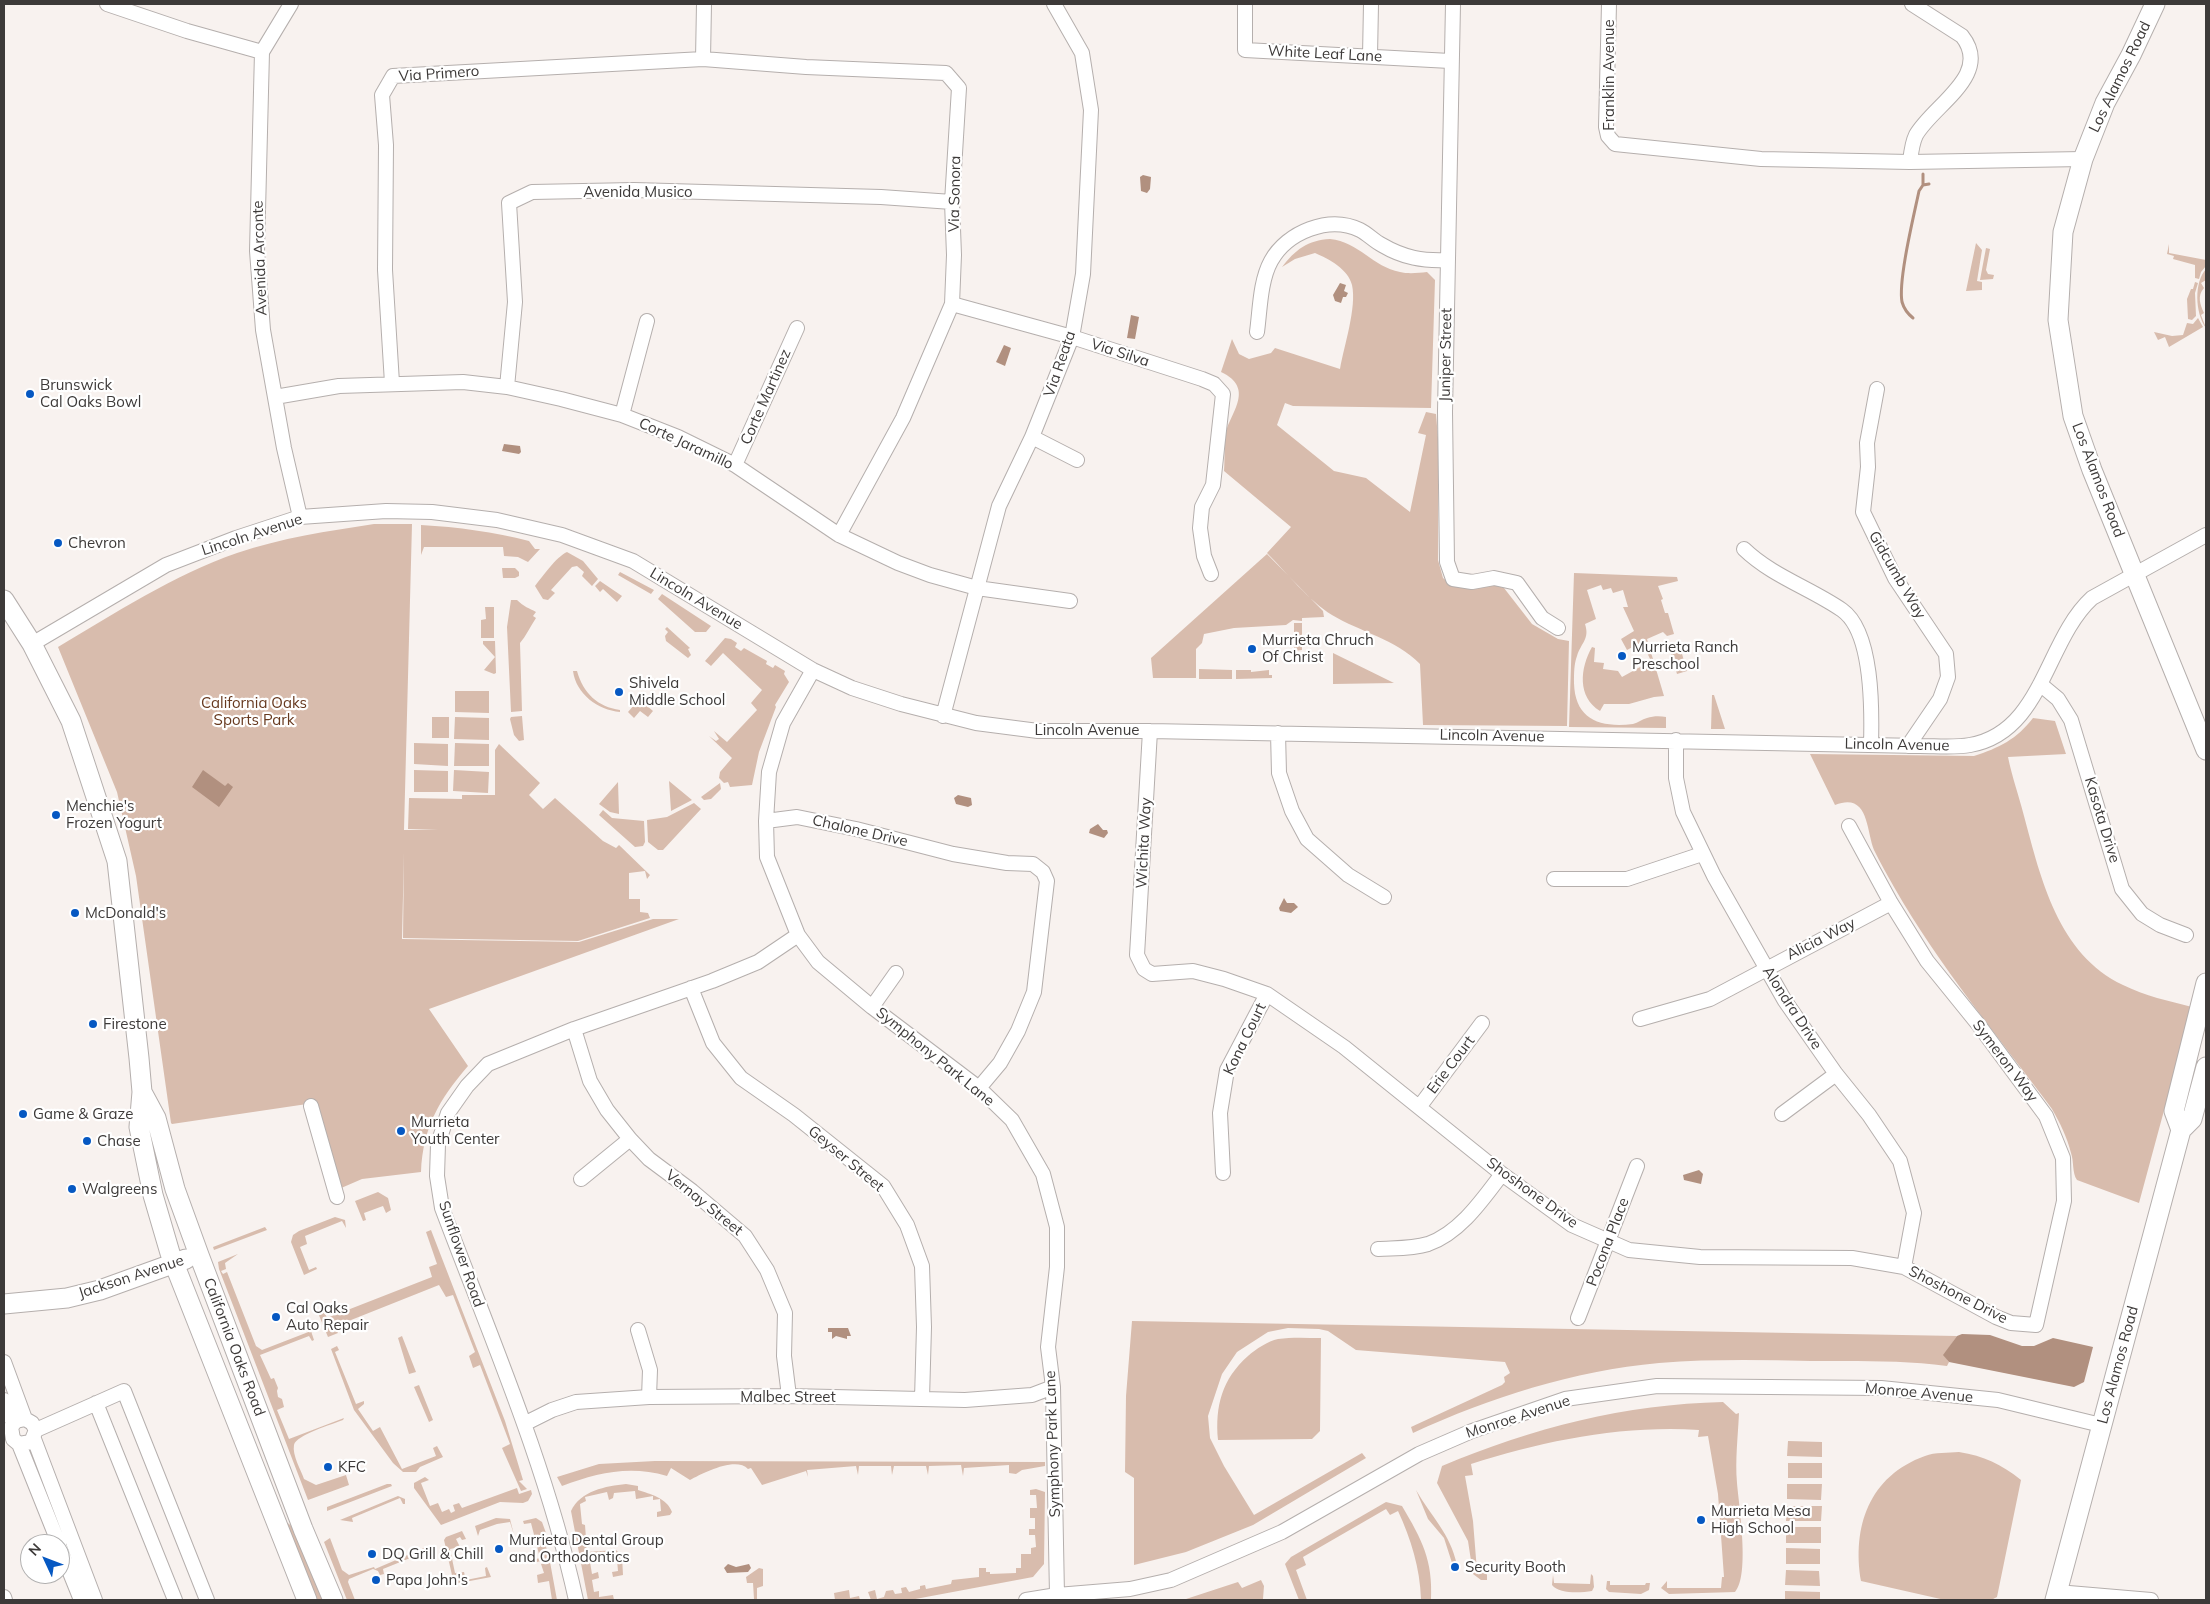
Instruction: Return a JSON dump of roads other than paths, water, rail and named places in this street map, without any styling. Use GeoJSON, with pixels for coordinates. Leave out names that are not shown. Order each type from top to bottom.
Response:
{"type":"FeatureCollection","features":[{"type":"Feature","properties":{"kind":"main road","name":"Los Alamos Road"},"geometry":{"type":"LineString","coordinates":[[2155,4],[2131,55],[2105,103],[2083,159],[2064,232],[2058,320],[2073,416],[2092,470],[2206,750]]}},
{"type":"Feature","properties":{"kind":"main road","name":"California Oaks Road"},"geometry":{"type":"LineString","coordinates":[[4,600],[32,644],[71,721],[117,861],[142,1092],[140,1135],[153,1195],[175,1263],[250,1460],[307,1600]]}},
{"type":"Feature","properties":{"kind":"main road","name":"Los Alamos Road"},"geometry":{"type":"LineString","coordinates":[[2181,1130],[2174,1111],[2206,983]]}},
{"type":"Feature","properties":{"kind":"main road","name":"Los Alamos Road"},"geometry":{"type":"LineString","coordinates":[[2056,1596],[2181,1130],[2192,1118],[2206,1066]]}},
{"type":"Feature","properties":{"kind":"main road","name":"California Oaks Road"},"geometry":{"type":"LineString","coordinates":[[142,1092],[156,1118],[175,1189],[199,1255],[303,1528],[334,1600]]}},
{"type":"Feature","properties":{"kind":"main road","name":"Jackson Avenue"},"geometry":{"type":"LineString","coordinates":[[4,1304],[67,1298],[100,1290],[199,1255]]}},
{"type":"Feature","properties":{"kind":"street"},"geometry":{"type":"LineString","coordinates":[[107,4],[187,31],[262,52]]}},
{"type":"Feature","properties":{"kind":"street","name":"Avenida Arconte"},"geometry":{"type":"LineString","coordinates":[[291,4],[262,52],[257,252],[263,330],[300,517]]}},
{"type":"Feature","properties":{"kind":"street"},"geometry":{"type":"LineString","coordinates":[[704,4],[704,59]]}},
{"type":"Feature","properties":{"kind":"street","name":"Via Reata"},"geometry":{"type":"LineString","coordinates":[[943,716],[999,506],[1032,437],[1072,338],[1084,274],[1091,110],[1082,53],[1054,4]]}},
{"type":"Feature","properties":{"kind":"street","name":"White Leaf Lane"},"geometry":{"type":"LineString","coordinates":[[1245,4],[1245,50],[1450,61]]}},
{"type":"Feature","properties":{"kind":"street"},"geometry":{"type":"LineString","coordinates":[[1370,56],[1371,4]]}},
{"type":"Feature","properties":{"kind":"street","name":"Juniper Street"},"geometry":{"type":"LineString","coordinates":[[1453,4],[1450,61],[1445,412],[1447,562],[1453,579],[1462,582],[1494,578],[1517,584],[1542,618],[1558,628]]}},
{"type":"Feature","properties":{"kind":"street","name":"Franklin Avenue"},"geometry":{"type":"LineString","coordinates":[[1609,4],[1606,127],[1608,136],[1615,144],[1761,159],[1910,162]]}},
{"type":"Feature","properties":{"kind":"street"},"geometry":{"type":"LineString","coordinates":[[1912,4],[1962,36],[1968,43],[1971,54],[1970,65],[1962,83],[1928,118],[1916,136],[1910,162],[2083,159]]}},
{"type":"Feature","properties":{"kind":"street","name":"Via Sonora"},"geometry":{"type":"LineString","coordinates":[[704,59],[806,67],[946,74],[959,88],[952,202],[954,255],[952,304],[903,418],[839,535]]}},
{"type":"Feature","properties":{"kind":"street","name":"Via Primero"},"geometry":{"type":"LineString","coordinates":[[392,383],[386,270],[386,145],[382,96],[393,76],[704,59]]}},
{"type":"Feature","properties":{"kind":"street","name":"Avenida Musico"},"geometry":{"type":"LineString","coordinates":[[507,387],[514,302],[510,203],[532,192],[634,190],[881,197],[952,202]]}},
{"type":"Feature","properties":{"kind":"street"},"geometry":{"type":"LineString","coordinates":[[1257,332],[1264,285],[1270,262],[1282,246],[1301,232],[1318,226],[1338,224],[1360,230],[1380,245],[1402,256],[1424,261],[1448,260]]}},
{"type":"Feature","properties":{"kind":"street","name":"Via Silva"},"geometry":{"type":"LineString","coordinates":[[952,304],[1072,338],[1214,384],[1223,395],[1213,485],[1202,507],[1200,528],[1204,556],[1211,574]]}},
{"type":"Feature","properties":{"kind":"street"},"geometry":{"type":"LineString","coordinates":[[622,415],[647,321]]}},
{"type":"Feature","properties":{"kind":"street","name":"Corte Martinez"},"geometry":{"type":"LineString","coordinates":[[735,466],[797,328]]}},
{"type":"Feature","properties":{"kind":"street","name":"Corte Jaramillo"},"geometry":{"type":"LineString","coordinates":[[275,397],[339,386],[463,382],[507,387],[622,415],[678,437],[735,466],[839,535],[898,563],[930,575],[977,588],[1070,600]]}},
{"type":"Feature","properties":{"kind":"street","name":"Gidcumb Way"},"geometry":{"type":"LineString","coordinates":[[1878,389],[1866,443],[1868,467],[1863,512],[1895,578],[1946,654],[1948,676],[1940,699],[1908,746]]}},
{"type":"Feature","properties":{"kind":"street"},"geometry":{"type":"LineString","coordinates":[[1032,437],[1077,460]]}},
{"type":"Feature","properties":{"kind":"street","name":"Lincoln Avenue"},"geometry":{"type":"LineString","coordinates":[[32,644],[166,565],[236,538],[300,517],[386,511],[432,512],[497,520],[562,535],[633,561],[813,670],[852,688],[943,716],[976,723],[1038,731],[1278,733],[1908,746],[1970,745],[2007,731],[2025,709],[2040,684],[2076,612],[2092,598],[2206,535]]}},
{"type":"Feature","properties":{"kind":"street"},"geometry":{"type":"LineString","coordinates":[[1744,549],[1782,577],[1844,611],[1860,635],[1872,692],[1871,745]]}},
{"type":"Feature","properties":{"kind":"street","name":"Symphony Park Lane"},"geometry":{"type":"LineString","coordinates":[[813,670],[783,723],[768,772],[766,857],[798,936],[818,962],[872,1007],[979,1088],[1012,1120],[1043,1174],[1057,1227],[1057,1267],[1048,1347],[1053,1387],[1057,1594]]}},
{"type":"Feature","properties":{"kind":"street","name":"Kasota Drive"},"geometry":{"type":"LineString","coordinates":[[2040,684],[2058,700],[2071,720],[2122,889],[2142,914],[2160,925],[2186,934]]}},
{"type":"Feature","properties":{"kind":"street","name":"Wichita Way"},"geometry":{"type":"LineString","coordinates":[[1137,955],[1150,731]]}},
{"type":"Feature","properties":{"kind":"street"},"geometry":{"type":"LineString","coordinates":[[1278,733],[1279,773],[1292,811],[1307,839],[1348,875],[1384,897]]}},
{"type":"Feature","properties":{"kind":"street","name":"Alondra Drive"},"geometry":{"type":"LineString","coordinates":[[1676,740],[1676,778],[1683,812],[1702,854],[1785,1001],[1836,1074],[1869,1115],[1900,1161],[1914,1213],[1904,1267]]}},
{"type":"Feature","properties":{"kind":"street","name":"Chalone Drive"},"geometry":{"type":"LineString","coordinates":[[766,821],[797,817],[856,829],[953,854],[1007,863],[1032,864],[1043,872],[1047,881],[1034,992],[1000,1063],[979,1088]]}},
{"type":"Feature","properties":{"kind":"street","name":"Symeron Way"},"geometry":{"type":"LineString","coordinates":[[1849,826],[1891,903],[1928,960],[2046,1116],[2063,1158],[2064,1201],[2036,1325]]}},
{"type":"Feature","properties":{"kind":"street"},"geometry":{"type":"LineString","coordinates":[[1554,879],[1627,879],[1702,854]]}},
{"type":"Feature","properties":{"kind":"street","name":"Alicia Way"},"geometry":{"type":"LineString","coordinates":[[1640,1019],[1710,999],[1765,968],[1891,903]]}},
{"type":"Feature","properties":{"kind":"street","name":"Sunflower Road"},"geometry":{"type":"LineString","coordinates":[[576,1600],[549,1496],[526,1423],[442,1208],[437,1176],[438,1144],[448,1113],[466,1086],[488,1064],[574,1029],[691,988],[758,962],[798,936]]}},
{"type":"Feature","properties":{"kind":"street","name":"Shoshone Drive"},"geometry":{"type":"LineString","coordinates":[[1137,955],[1144,969],[1152,974],[1193,971],[1224,979],[1267,994],[1344,1047],[1420,1106],[1502,1174],[1572,1224],[1629,1250],[1700,1257],[1852,1258],[1904,1267],[1996,1317],[2011,1323],[2036,1325]]}},
{"type":"Feature","properties":{"kind":"street"},"geometry":{"type":"LineString","coordinates":[[872,1007],[896,973]]}},
{"type":"Feature","properties":{"kind":"street","name":"Geyser Street"},"geometry":{"type":"LineString","coordinates":[[691,988],[713,1043],[741,1078],[808,1126],[883,1186],[907,1225],[922,1266],[924,1327],[922,1399]]}},
{"type":"Feature","properties":{"kind":"street","name":"Kona Court"},"geometry":{"type":"LineString","coordinates":[[1223,1174],[1220,1113],[1226,1070],[1267,994]]}},
{"type":"Feature","properties":{"kind":"street","name":"Erie Court"},"geometry":{"type":"LineString","coordinates":[[1420,1106],[1482,1023]]}},
{"type":"Feature","properties":{"kind":"street","name":"Vernay Street"},"geometry":{"type":"LineString","coordinates":[[574,1029],[590,1081],[607,1110],[630,1139],[650,1159],[692,1191],[745,1236],[767,1270],[785,1313],[784,1356],[789,1396]]}},
{"type":"Feature","properties":{"kind":"street"},"geometry":{"type":"LineString","coordinates":[[1782,1114],[1836,1074]]}},
{"type":"Feature","properties":{"kind":"street"},"geometry":{"type":"LineString","coordinates":[[311,1106],[337,1197]]}},
{"type":"Feature","properties":{"kind":"street"},"geometry":{"type":"LineString","coordinates":[[582,1179],[630,1139]]}},
{"type":"Feature","properties":{"kind":"street","name":"Pocona Place"},"geometry":{"type":"LineString","coordinates":[[1578,1318],[1610,1241],[1637,1166]]}},
{"type":"Feature","properties":{"kind":"street"},"geometry":{"type":"LineString","coordinates":[[1378,1249],[1404,1248],[1428,1244],[1444,1235],[1458,1226],[1502,1174]]}},
{"type":"Feature","properties":{"kind":"street"},"geometry":{"type":"LineString","coordinates":[[638,1330],[650,1370],[649,1397]]}},
{"type":"Feature","properties":{"kind":"street"},"geometry":{"type":"LineString","coordinates":[[4,1362],[15,1433],[27,1444],[35,1434],[124,1391],[207,1600]]}},
{"type":"Feature","properties":{"kind":"street","name":"Monroe Avenue"},"geometry":{"type":"LineString","coordinates":[[1026,1600],[1057,1594],[1130,1590],[1170,1580],[1282,1532],[1419,1454],[1472,1431],[1565,1399],[1657,1386],[1881,1388],[1998,1400],[2101,1425]]}},
{"type":"Feature","properties":{"kind":"street","name":"Malbec Street"},"geometry":{"type":"LineString","coordinates":[[526,1423],[552,1410],[576,1402],[649,1397],[789,1396],[965,1400],[1032,1395],[1053,1387]]}},
{"type":"Feature","properties":{"kind":"street"},"geometry":{"type":"LineString","coordinates":[[4,1400],[54,1534]]}},
{"type":"Feature","properties":{"kind":"street"},"geometry":{"type":"LineString","coordinates":[[96,1403],[175,1600]]}},
{"type":"Feature","properties":{"kind":"street"},"geometry":{"type":"LineString","coordinates":[[15,1433],[32,1423],[95,1600]]}},
{"type":"Feature","properties":{"kind":"street"},"geometry":{"type":"LineString","coordinates":[[70,1573],[81,1600]]}},
{"type":"Feature","properties":{"kind":"street"},"geometry":{"type":"LineString","coordinates":[[4,1596],[5,1600]]}},
{"type":"Feature","properties":{"kind":"street"},"geometry":{"type":"LineString","coordinates":[[2056,1596],[2151,1600]]}},
{"type":"Feature","properties":{"kind":"waterway"},"geometry":{"type":"LineString","coordinates":[[1923,174],[1923,185]]}},
{"type":"Feature","properties":{"kind":"waterway"},"geometry":{"type":"LineString","coordinates":[[1913,318],[1906,311],[1902,302],[1902,279],[1919,191],[1923,185],[1929,184]]}},
{"type":"Feature","properties":{"kind":"place","name":"Brunswick Cal Oaks Bowl"},"geometry":{"type":"Point","coordinates":[30,394]}},
{"type":"Feature","properties":{"kind":"place","name":"Chevron"},"geometry":{"type":"Point","coordinates":[58,543]}},
{"type":"Feature","properties":{"kind":"place","name":"Murrieta Chruch Of Christ"},"geometry":{"type":"Point","coordinates":[1252,649]}},
{"type":"Feature","properties":{"kind":"place","name":"Murrieta Ranch Preschool"},"geometry":{"type":"Point","coordinates":[1622,656]}},
{"type":"Feature","properties":{"kind":"place","name":"Shivela Middle School"},"geometry":{"type":"Point","coordinates":[619,692]}},
{"type":"Feature","properties":{"kind":"place","name":"Menchie's Frozen Yogurt"},"geometry":{"type":"Point","coordinates":[56,815]}},
{"type":"Feature","properties":{"kind":"place","name":"McDonald's"},"geometry":{"type":"Point","coordinates":[75,913]}},
{"type":"Feature","properties":{"kind":"place","name":"Firestone"},"geometry":{"type":"Point","coordinates":[93,1024]}},
{"type":"Feature","properties":{"kind":"place","name":"Game & Graze"},"geometry":{"type":"Point","coordinates":[23,1114]}},
{"type":"Feature","properties":{"kind":"place","name":"Murrieta Youth Center"},"geometry":{"type":"Point","coordinates":[401,1131]}},
{"type":"Feature","properties":{"kind":"place","name":"Chase"},"geometry":{"type":"Point","coordinates":[87,1141]}},
{"type":"Feature","properties":{"kind":"place","name":"Walgreens"},"geometry":{"type":"Point","coordinates":[72,1189]}},
{"type":"Feature","properties":{"kind":"place","name":"Cal Oaks Auto Repair"},"geometry":{"type":"Point","coordinates":[276,1317]}},
{"type":"Feature","properties":{"kind":"place","name":"KFC"},"geometry":{"type":"Point","coordinates":[328,1467]}},
{"type":"Feature","properties":{"kind":"place","name":"Murrieta Mesa High School"},"geometry":{"type":"Point","coordinates":[1701,1520]}},
{"type":"Feature","properties":{"kind":"place","name":"Murrieta Dental Group and Orthodontics"},"geometry":{"type":"Point","coordinates":[499,1549]}},
{"type":"Feature","properties":{"kind":"place","name":"DQ Grill & Chill"},"geometry":{"type":"Point","coordinates":[372,1554]}},
{"type":"Feature","properties":{"kind":"place","name":"Security Booth"},"geometry":{"type":"Point","coordinates":[1455,1567]}},
{"type":"Feature","properties":{"kind":"place","name":"Papa John's"},"geometry":{"type":"Point","coordinates":[376,1580]}},
{"type":"Feature","properties":{"kind":"park label","name":"California Oaks Sports Park"},"geometry":{"type":"Point","coordinates":[254,712]}}]}
